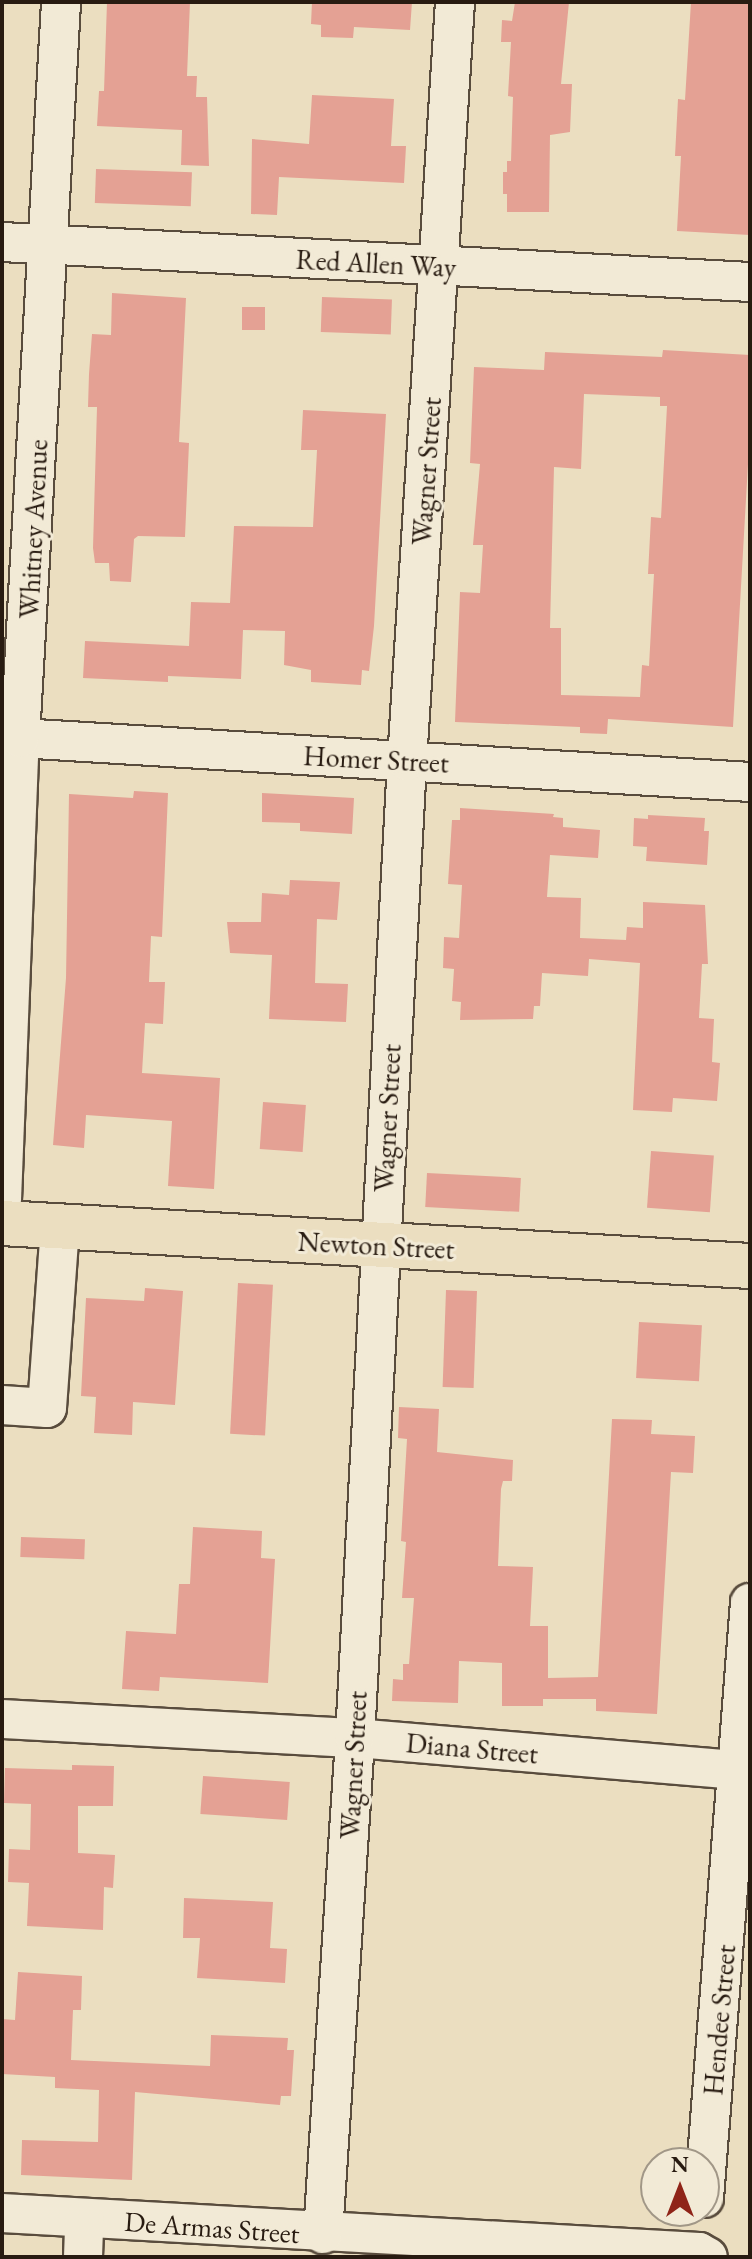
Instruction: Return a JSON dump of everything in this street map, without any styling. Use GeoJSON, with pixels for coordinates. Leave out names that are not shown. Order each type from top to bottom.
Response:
{"type":"FeatureCollection","features":[{"type":"Feature","properties":{"kind":"main road","name":"Newton Street"},"geometry":{"type":"LineString","coordinates":[[2,1223],[750,1266]]}},
{"type":"Feature","properties":{"kind":"street","name":"Whitney Avenue"},"geometry":{"type":"LineString","coordinates":[[2,1200],[11,738],[49,243],[61,2]]}},
{"type":"Feature","properties":{"kind":"street","name":"Wagner Street"},"geometry":{"type":"LineString","coordinates":[[323,2234],[355,1738],[407,761],[455,2]]}},
{"type":"Feature","properties":{"kind":"street","name":"Red Allen Way"},"geometry":{"type":"LineString","coordinates":[[2,242],[438,268],[750,282]]}},
{"type":"Feature","properties":{"kind":"street","name":"Homer Street"},"geometry":{"type":"LineString","coordinates":[[11,738],[750,782]]}},
{"type":"Feature","properties":{"kind":"street"},"geometry":{"type":"LineString","coordinates":[[2,1405],[47,1408],[60,1227]]}},
{"type":"Feature","properties":{"kind":"street","name":"Hendee Street"},"geometry":{"type":"LineString","coordinates":[[709,2147],[745,1771],[750,1603]]}},
{"type":"Feature","properties":{"kind":"street","name":"Diana Street"},"geometry":{"type":"LineString","coordinates":[[2,1719],[355,1738],[745,1771]]}},
{"type":"Feature","properties":{"kind":"street","name":"De Armas Street"},"geometry":{"type":"LineString","coordinates":[[2,2213],[702,2255]]}},
{"type":"Feature","properties":{"kind":"street"},"geometry":{"type":"LineString","coordinates":[[83,2257],[84,2219]]}},
{"type":"Feature","properties":{"kind":"street"},"geometry":{"type":"LineString","coordinates":[[702,2255],[703,2227]]}},
{"type":"Feature","properties":{"kind":"building"},"geometry":{"type":"Polygon","coordinates":[[[107,2],[190,2],[187,76],[197,76],[196,97],[207,97],[209,166],[181,165],[182,130],[97,126],[99,91],[104,91],[107,2]]]}},
{"type":"Feature","properties":{"kind":"building"},"geometry":{"type":"Polygon","coordinates":[[[312,2],[412,2],[410,30],[354,27],[353,38],[321,37],[321,25],[311,24],[312,2]]]}},
{"type":"Feature","properties":{"kind":"building"},"geometry":{"type":"Polygon","coordinates":[[[515,2],[569,2],[561,84],[572,84],[570,132],[550,135],[549,212],[507,212],[507,194],[503,194],[503,172],[507,172],[507,161],[511,161],[513,97],[508,96],[511,42],[501,42],[502,20],[512,21],[515,2]]]}},
{"type":"Feature","properties":{"kind":"building"},"geometry":{"type":"Polygon","coordinates":[[[691,2],[750,2],[750,235],[677,231],[681,156],[675,156],[678,99],[685,100],[691,2]]]}},
{"type":"Feature","properties":{"kind":"building"},"geometry":{"type":"Polygon","coordinates":[[[312,95],[394,99],[391,146],[406,146],[404,183],[279,177],[277,215],[251,214],[252,139],[309,144],[312,95]]]}},
{"type":"Feature","properties":{"kind":"building"},"geometry":{"type":"Polygon","coordinates":[[[96,169],[192,172],[191,206],[95,203],[96,169]]]}},
{"type":"Feature","properties":{"kind":"building"},"geometry":{"type":"Polygon","coordinates":[[[112,293],[186,298],[179,442],[189,443],[185,537],[138,536],[134,539],[131,582],[110,581],[109,563],[95,563],[93,548],[97,407],[88,407],[89,374],[92,334],[111,335],[112,293]]]}},
{"type":"Feature","properties":{"kind":"building"},"geometry":{"type":"Polygon","coordinates":[[[322,297],[392,299],[391,334],[321,332],[322,297]]]}},
{"type":"Feature","properties":{"kind":"building"},"geometry":{"type":"Polygon","coordinates":[[[242,307],[265,307],[265,330],[242,330],[242,307]]]}},
{"type":"Feature","properties":{"kind":"building"},"geometry":{"type":"Polygon","coordinates":[[[663,350],[750,355],[750,429],[733,727],[608,719],[607,734],[580,733],[580,727],[455,722],[460,592],[480,593],[483,545],[473,545],[480,464],[470,463],[474,367],[544,370],[545,352],[662,357],[663,350]],[[584,394],[581,469],[554,467],[550,628],[561,628],[561,695],[640,697],[642,665],[649,666],[654,574],[648,574],[651,517],[661,518],[667,406],[660,406],[660,397],[584,394]]]}},
{"type":"Feature","properties":{"kind":"building"},"geometry":{"type":"Polygon","coordinates":[[[303,410],[386,414],[374,626],[369,671],[362,670],[361,685],[311,682],[311,670],[284,665],[285,631],[243,630],[241,679],[168,676],[168,682],[83,678],[85,641],[189,646],[191,602],[230,603],[234,526],[313,527],[317,450],[301,450],[303,410]]]}},
{"type":"Feature","properties":{"kind":"building"},"geometry":{"type":"Polygon","coordinates":[[[134,791],[168,793],[162,937],[151,936],[149,982],[165,982],[163,1024],[145,1023],[142,1073],[220,1078],[214,1189],[168,1186],[172,1121],[86,1115],[84,1148],[53,1145],[66,978],[69,794],[133,798],[134,791]]]}},
{"type":"Feature","properties":{"kind":"building"},"geometry":{"type":"Polygon","coordinates":[[[262,793],[354,798],[352,834],[300,831],[300,823],[262,822],[262,793]]]}},
{"type":"Feature","properties":{"kind":"building"},"geometry":{"type":"Polygon","coordinates":[[[460,808],[554,814],[553,817],[563,818],[563,827],[600,830],[598,858],[550,855],[547,897],[581,898],[580,938],[626,940],[627,927],[643,928],[643,902],[705,905],[708,964],[702,964],[699,1018],[714,1019],[712,1062],[720,1063],[717,1101],[673,1098],[672,1112],[633,1110],[640,963],[589,959],[588,976],[542,973],[540,1006],[534,1006],[533,1019],[460,1020],[461,1002],[452,1001],[454,969],[443,968],[444,937],[459,938],[462,885],[448,884],[452,820],[460,820],[460,808]]]}},
{"type":"Feature","properties":{"kind":"building"},"geometry":{"type":"Polygon","coordinates":[[[648,815],[705,818],[704,831],[709,831],[707,865],[646,861],[647,847],[633,846],[634,818],[648,819],[648,815]]]}},
{"type":"Feature","properties":{"kind":"building"},"geometry":{"type":"Polygon","coordinates":[[[290,880],[340,882],[337,920],[317,919],[315,983],[348,984],[346,1022],[269,1019],[272,955],[230,953],[227,922],[261,922],[262,893],[289,895],[290,880]]]}},
{"type":"Feature","properties":{"kind":"building"},"geometry":{"type":"Polygon","coordinates":[[[263,1102],[306,1105],[303,1152],[260,1149],[263,1102]]]}},
{"type":"Feature","properties":{"kind":"building"},"geometry":{"type":"Polygon","coordinates":[[[651,1151],[714,1155],[710,1212],[647,1208],[651,1151]]]}},
{"type":"Feature","properties":{"kind":"building"},"geometry":{"type":"Polygon","coordinates":[[[427,1173],[521,1178],[519,1212],[425,1207],[427,1173]]]}},
{"type":"Feature","properties":{"kind":"building"},"geometry":{"type":"Polygon","coordinates":[[[238,1283],[273,1285],[265,1436],[230,1434],[238,1283]]]}},
{"type":"Feature","properties":{"kind":"building"},"geometry":{"type":"Polygon","coordinates":[[[145,1288],[183,1291],[175,1405],[133,1402],[132,1435],[94,1433],[96,1397],[81,1396],[86,1298],[144,1301],[145,1288]]]}},
{"type":"Feature","properties":{"kind":"building"},"geometry":{"type":"Polygon","coordinates":[[[446,1290],[477,1291],[474,1388],[443,1387],[446,1290]]]}},
{"type":"Feature","properties":{"kind":"building"},"geometry":{"type":"Polygon","coordinates":[[[639,1322],[702,1325],[699,1381],[636,1378],[639,1322]]]}},
{"type":"Feature","properties":{"kind":"building"},"geometry":{"type":"Polygon","coordinates":[[[399,1407],[439,1409],[437,1452],[513,1460],[512,1481],[503,1481],[501,1489],[498,1566],[533,1567],[530,1626],[548,1626],[548,1678],[598,1677],[612,1419],[652,1420],[651,1434],[695,1436],[693,1473],[671,1472],[657,1714],[596,1711],[596,1699],[543,1699],[543,1706],[502,1706],[502,1663],[459,1661],[458,1703],[392,1701],[393,1679],[403,1680],[403,1664],[409,1664],[414,1598],[402,1598],[406,1542],[401,1541],[407,1439],[398,1438],[399,1407]]]}},
{"type":"Feature","properties":{"kind":"building"},"geometry":{"type":"Polygon","coordinates":[[[193,1527],[262,1531],[261,1558],[275,1559],[268,1683],[160,1677],[159,1691],[122,1689],[126,1631],[176,1634],[179,1584],[190,1584],[193,1527]]]}},
{"type":"Feature","properties":{"kind":"building"},"geometry":{"type":"Polygon","coordinates":[[[21,1537],[85,1539],[84,1559],[20,1557],[21,1537]]]}},
{"type":"Feature","properties":{"kind":"building"},"geometry":{"type":"Polygon","coordinates":[[[72,1765],[114,1766],[113,1806],[78,1806],[78,1853],[115,1855],[113,1888],[104,1887],[103,1930],[27,1926],[29,1883],[8,1882],[9,1849],[30,1850],[31,1804],[4,1803],[5,1768],[72,1770],[72,1765]]]}},
{"type":"Feature","properties":{"kind":"building"},"geometry":{"type":"Polygon","coordinates":[[[203,1776],[290,1782],[287,1820],[200,1814],[203,1776]]]}},
{"type":"Feature","properties":{"kind":"building"},"geometry":{"type":"Polygon","coordinates":[[[184,1898],[273,1902],[270,1948],[287,1949],[285,1983],[197,1978],[200,1938],[183,1938],[184,1898]]]}},
{"type":"Feature","properties":{"kind":"building"},"geometry":{"type":"Polygon","coordinates":[[[18,1972],[82,1976],[81,2010],[73,2010],[71,2060],[210,2066],[211,2035],[288,2038],[287,2050],[294,2050],[291,2096],[281,2096],[280,2105],[135,2092],[132,2180],[21,2175],[22,2140],[98,2142],[99,2090],[55,2088],[55,2077],[2,2074],[2,2019],[15,2020],[18,1972]]]}}]}
